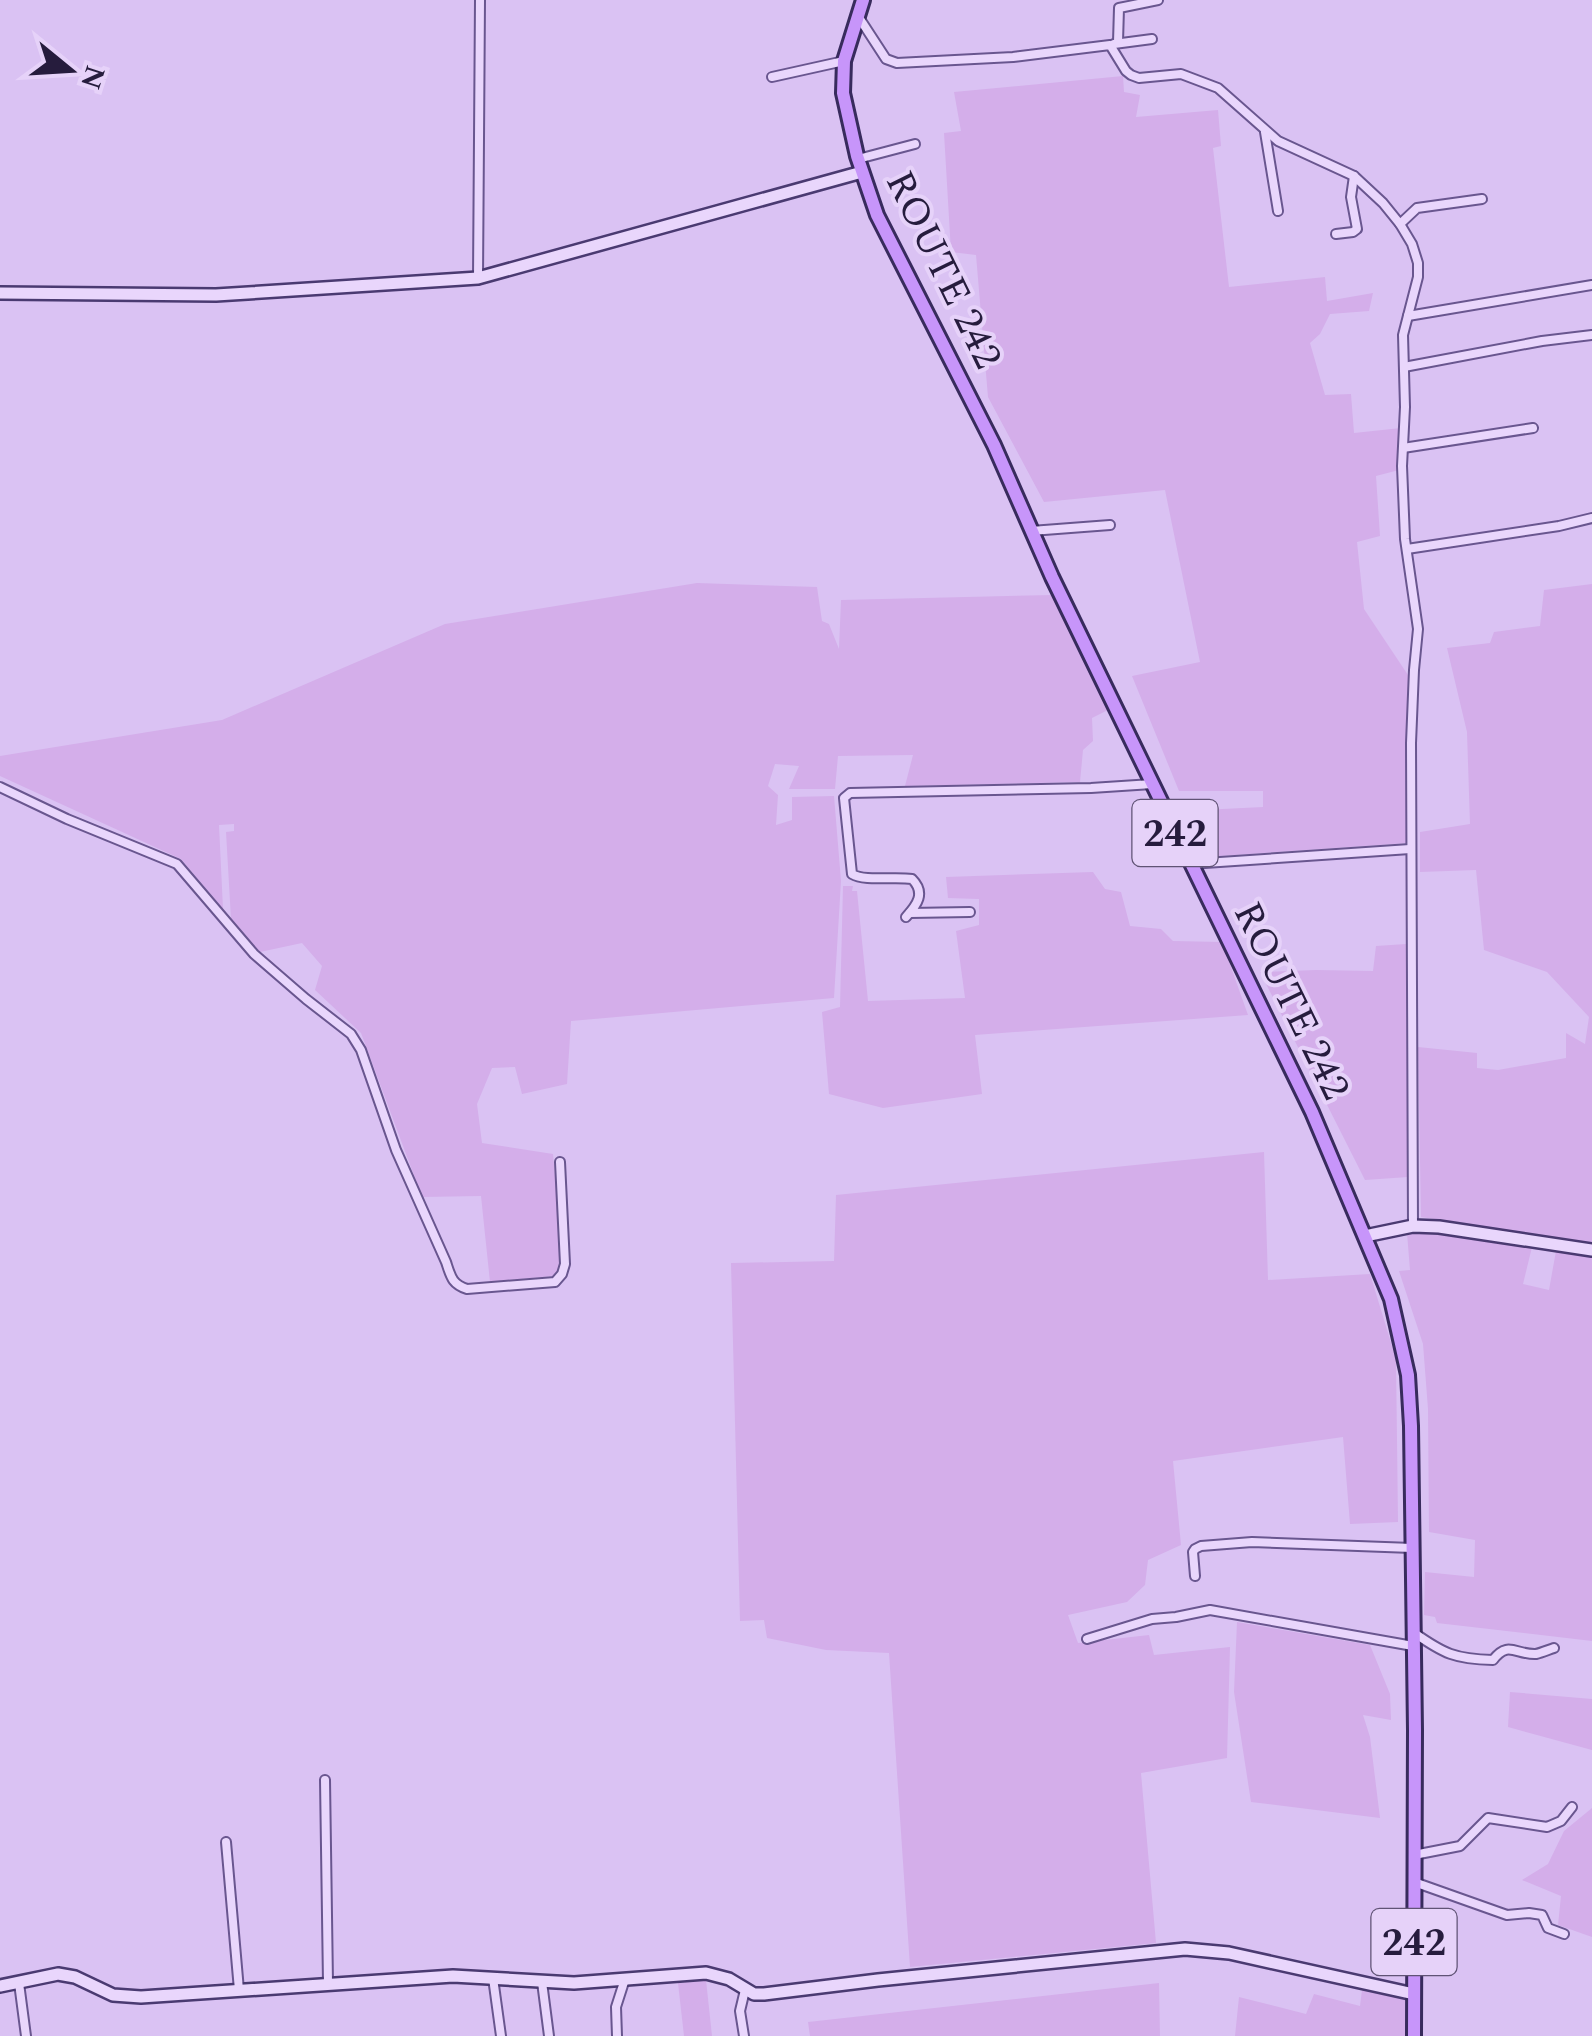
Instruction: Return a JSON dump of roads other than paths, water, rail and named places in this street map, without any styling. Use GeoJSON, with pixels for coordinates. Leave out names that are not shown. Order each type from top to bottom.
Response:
{"type":"FeatureCollection","features":[{"type":"Feature","properties":{"kind":"main road","name":"ROUTE 242"},"geometry":{"type":"LineString","coordinates":[[864,0],[844,61],[842,94],[860,166],[878,215],[994,445],[1031,531],[1312,1112],[1390,1299],[1408,1375],[1411,1414],[1414,2036]]}},
{"type":"Feature","properties":{"kind":"street"},"geometry":{"type":"LineString","coordinates":[[478,278],[480,0]]}},
{"type":"Feature","properties":{"kind":"street"},"geometry":{"type":"LineString","coordinates":[[1158,0],[1118,9],[1114,44],[1126,72],[1139,78],[1181,74],[1218,88],[1278,141],[1354,176],[1400,224],[1418,263],[1403,335],[1404,524],[1418,629],[1410,743],[1413,1226]]}},
{"type":"Feature","properties":{"kind":"street"},"geometry":{"type":"LineString","coordinates":[[857,16],[886,58],[897,63],[1013,58],[1152,39]]}},
{"type":"Feature","properties":{"kind":"street"},"geometry":{"type":"LineString","coordinates":[[772,77],[844,61]]}},
{"type":"Feature","properties":{"kind":"street"},"geometry":{"type":"LineString","coordinates":[[1265,132],[1278,211]]}},
{"type":"Feature","properties":{"kind":"street"},"geometry":{"type":"LineString","coordinates":[[0,293],[216,296],[478,278],[860,166],[916,144]]}},
{"type":"Feature","properties":{"kind":"street"},"geometry":{"type":"LineString","coordinates":[[1336,234],[1357,229],[1351,197],[1354,176]]}},
{"type":"Feature","properties":{"kind":"street"},"geometry":{"type":"LineString","coordinates":[[1400,224],[1416,208],[1482,199]]}},
{"type":"Feature","properties":{"kind":"street"},"geometry":{"type":"LineString","coordinates":[[1408,316],[1592,285]]}},
{"type":"Feature","properties":{"kind":"street"},"geometry":{"type":"LineString","coordinates":[[1404,367],[1592,335]]}},
{"type":"Feature","properties":{"kind":"street"},"geometry":{"type":"LineString","coordinates":[[1403,448],[1533,428]]}},
{"type":"Feature","properties":{"kind":"street"},"geometry":{"type":"LineString","coordinates":[[1406,549],[1592,518]]}},
{"type":"Feature","properties":{"kind":"street"},"geometry":{"type":"LineString","coordinates":[[1031,531],[1110,525]]}},
{"type":"Feature","properties":{"kind":"street"},"geometry":{"type":"LineString","coordinates":[[970,912],[908,915],[920,896],[912,879],[858,879],[852,874],[844,798],[850,793],[1152,784]]}},
{"type":"Feature","properties":{"kind":"street"},"geometry":{"type":"LineString","coordinates":[[0,787],[177,864],[254,954],[351,1034],[396,1150],[457,1286],[467,1289],[555,1282],[562,1274],[565,1264],[560,1162]]}},
{"type":"Feature","properties":{"kind":"street"},"geometry":{"type":"LineString","coordinates":[[1190,864],[1410,849]]}},
{"type":"Feature","properties":{"kind":"street"},"geometry":{"type":"LineString","coordinates":[[1365,1236],[1413,1226],[1592,1250]]}},
{"type":"Feature","properties":{"kind":"street"},"geometry":{"type":"LineString","coordinates":[[1195,1576],[1194,1549],[1201,1546],[1252,1542],[1412,1548]]}},
{"type":"Feature","properties":{"kind":"street"},"geometry":{"type":"LineString","coordinates":[[1087,1639],[1152,1619],[1210,1610],[1413,1639],[1442,1652],[1481,1659],[1493,1660],[1506,1649],[1538,1654],[1554,1648]]}},
{"type":"Feature","properties":{"kind":"street"},"geometry":{"type":"LineString","coordinates":[[326,1780],[328,1982]]}},
{"type":"Feature","properties":{"kind":"street"},"geometry":{"type":"LineString","coordinates":[[1414,1851],[1460,1846],[1488,1818],[1547,1826],[1561,1821],[1572,1807]]}},
{"type":"Feature","properties":{"kind":"street"},"geometry":{"type":"LineString","coordinates":[[226,1842],[240,1990]]}},
{"type":"Feature","properties":{"kind":"street"},"geometry":{"type":"LineString","coordinates":[[1414,1882],[1507,1914],[1542,1915],[1548,1928],[1564,1934]]}},
{"type":"Feature","properties":{"kind":"street"},"geometry":{"type":"LineString","coordinates":[[0,1986],[58,1974],[113,1994],[141,1997],[454,1976],[574,1982],[706,1973],[764,1994],[1015,1965],[1199,1949],[1414,1994]]}},
{"type":"Feature","properties":{"kind":"street"},"geometry":{"type":"LineString","coordinates":[[493,1978],[501,2036]]}},
{"type":"Feature","properties":{"kind":"street"},"geometry":{"type":"LineString","coordinates":[[618,2036],[616,2007],[624,1979]]}},
{"type":"Feature","properties":{"kind":"street"},"geometry":{"type":"LineString","coordinates":[[20,1982],[26,2036]]}},
{"type":"Feature","properties":{"kind":"street"},"geometry":{"type":"LineString","coordinates":[[542,1982],[549,2036]]}},
{"type":"Feature","properties":{"kind":"street"},"geometry":{"type":"LineString","coordinates":[[744,2036],[740,2011],[745,1990]]}}]}
